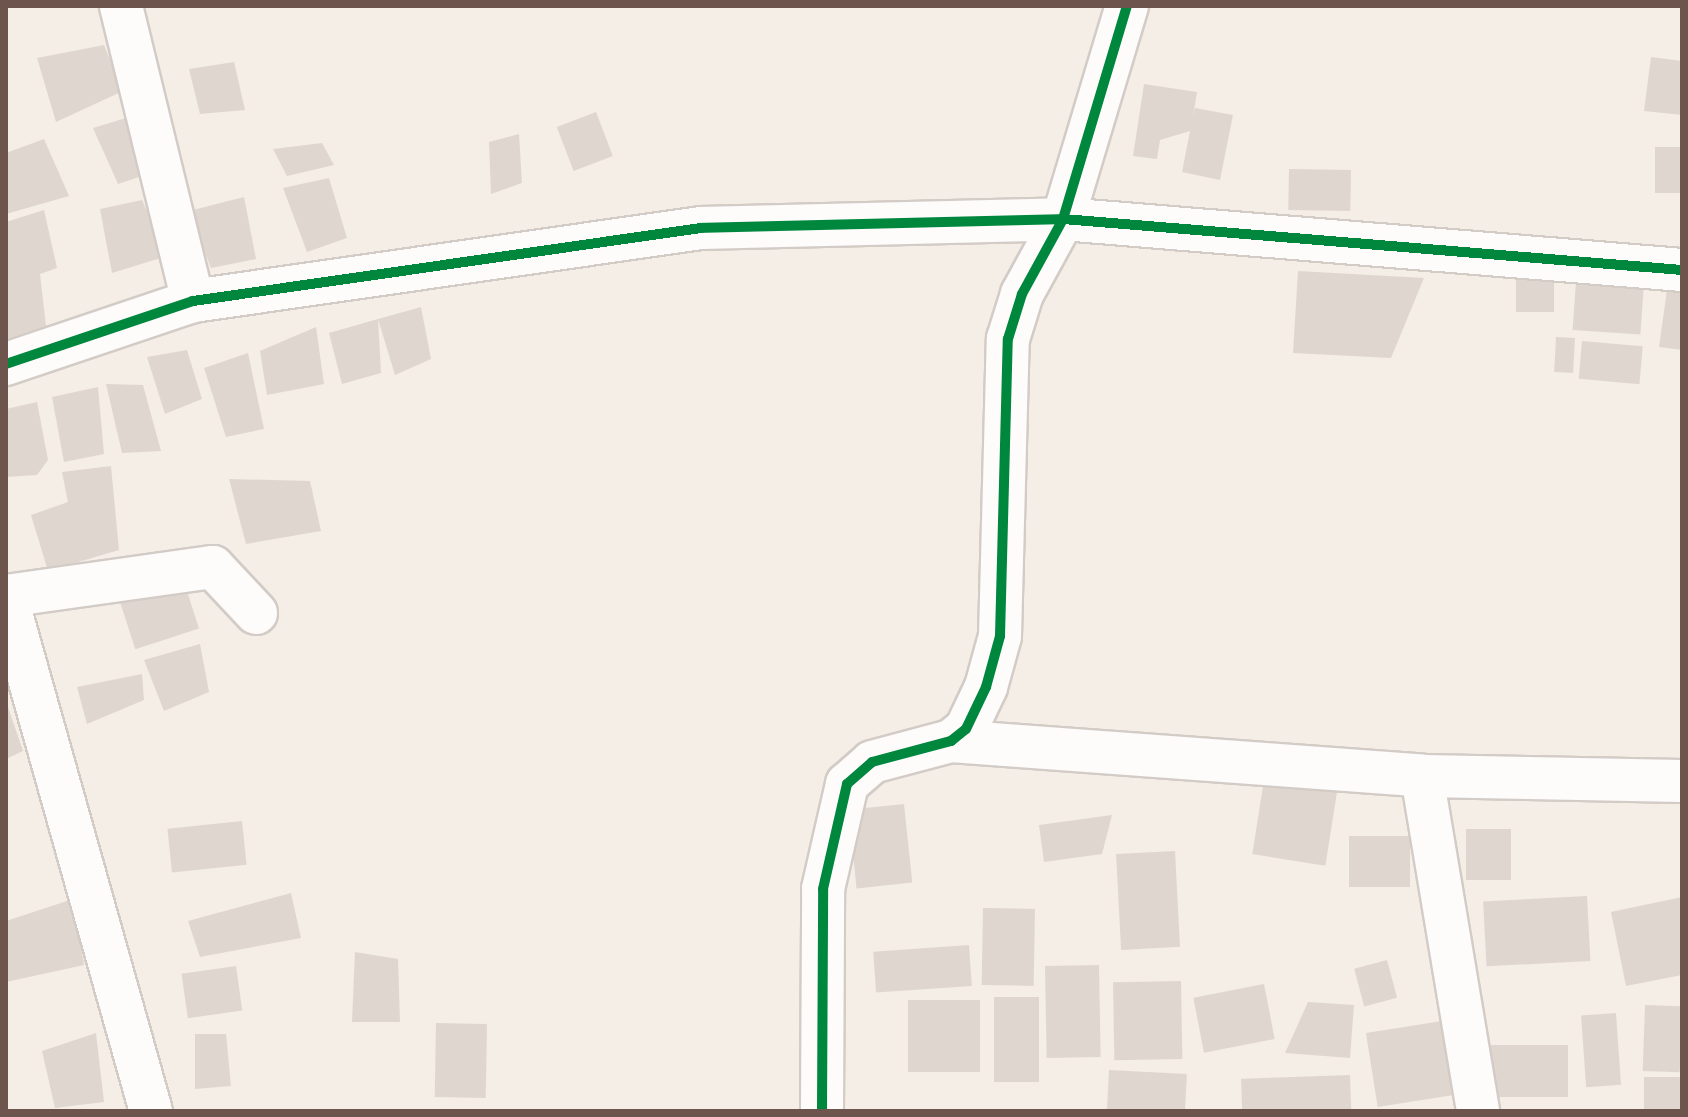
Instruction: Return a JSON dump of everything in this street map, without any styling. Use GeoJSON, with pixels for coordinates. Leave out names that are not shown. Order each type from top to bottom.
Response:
{"type":"FeatureCollection","features":[{"type":"Feature","properties":{"kind":"street"},"geometry":{"type":"LineString","coordinates":[[121,6],[193,301]]}},
{"type":"Feature","properties":{"kind":"street"},"geometry":{"type":"LineString","coordinates":[[951,741],[966,729],[986,687],[1000,636],[1008,339],[1022,294],[1063,219],[1127,6]]}},
{"type":"Feature","properties":{"kind":"street"},"geometry":{"type":"LineString","coordinates":[[6,364],[193,301],[701,228],[1063,219],[1682,270]]}},
{"type":"Feature","properties":{"kind":"street"},"geometry":{"type":"LineString","coordinates":[[151,1111],[17,668],[6,596],[213,567],[256,613]]}},
{"type":"Feature","properties":{"kind":"street"},"geometry":{"type":"LineString","coordinates":[[822,1111],[823,889],[847,784],[872,762],[951,741],[1422,776],[1682,781]]}},
{"type":"Feature","properties":{"kind":"street"},"geometry":{"type":"LineString","coordinates":[[1422,776],[1478,1111]]}},
{"type":"Feature","properties":{"kind":"building"},"geometry":{"type":"Polygon","coordinates":[[[104,45],[123,91],[56,122],[37,58],[104,45]]]}},
{"type":"Feature","properties":{"kind":"building"},"geometry":{"type":"Polygon","coordinates":[[[1651,57],[1682,61],[1682,115],[1644,111],[1651,57]]]}},
{"type":"Feature","properties":{"kind":"building"},"geometry":{"type":"Polygon","coordinates":[[[234,62],[245,110],[200,114],[189,69],[234,62]]]}},
{"type":"Feature","properties":{"kind":"building"},"geometry":{"type":"Polygon","coordinates":[[[1144,84],[1197,92],[1193,117],[1195,108],[1233,115],[1220,180],[1182,172],[1190,131],[1160,140],[1157,159],[1133,156],[1144,84]]]}},
{"type":"Feature","properties":{"kind":"building"},"geometry":{"type":"Polygon","coordinates":[[[596,112],[613,156],[574,171],[557,127],[596,112]]]}},
{"type":"Feature","properties":{"kind":"building"},"geometry":{"type":"Polygon","coordinates":[[[126,118],[139,177],[118,184],[93,128],[126,118]]]}},
{"type":"Feature","properties":{"kind":"building"},"geometry":{"type":"Polygon","coordinates":[[[519,134],[522,183],[491,194],[489,142],[519,134]]]}},
{"type":"Feature","properties":{"kind":"building"},"geometry":{"type":"Polygon","coordinates":[[[44,139],[69,196],[6,214],[6,153],[44,139]]]}},
{"type":"Feature","properties":{"kind":"building"},"geometry":{"type":"Polygon","coordinates":[[[322,143],[334,165],[287,176],[273,149],[322,143]]]}},
{"type":"Feature","properties":{"kind":"building"},"geometry":{"type":"Polygon","coordinates":[[[1655,147],[1682,147],[1682,193],[1655,193],[1655,147]]]}},
{"type":"Feature","properties":{"kind":"building"},"geometry":{"type":"Polygon","coordinates":[[[1289,169],[1351,170],[1350,211],[1288,210],[1289,169]]]}},
{"type":"Feature","properties":{"kind":"building"},"geometry":{"type":"Polygon","coordinates":[[[329,178],[347,238],[307,252],[283,188],[329,178]]]}},
{"type":"Feature","properties":{"kind":"building"},"geometry":{"type":"Polygon","coordinates":[[[244,197],[256,259],[211,268],[189,211],[244,197]]]}},
{"type":"Feature","properties":{"kind":"building"},"geometry":{"type":"Polygon","coordinates":[[[142,200],[167,256],[112,273],[100,209],[142,200]]]}},
{"type":"Feature","properties":{"kind":"building"},"geometry":{"type":"Polygon","coordinates":[[[44,210],[57,268],[40,274],[46,326],[6,339],[6,222],[44,210]]]}},
{"type":"Feature","properties":{"kind":"building"},"geometry":{"type":"Polygon","coordinates":[[[1298,271],[1424,278],[1391,358],[1293,353],[1298,271]]]}},
{"type":"Feature","properties":{"kind":"building"},"geometry":{"type":"Polygon","coordinates":[[[1516,274],[1554,274],[1554,312],[1516,312],[1516,274]]]}},
{"type":"Feature","properties":{"kind":"building"},"geometry":{"type":"Polygon","coordinates":[[[1576,281],[1644,286],[1640,335],[1573,330],[1576,281]]]}},
{"type":"Feature","properties":{"kind":"building"},"geometry":{"type":"Polygon","coordinates":[[[1668,283],[1682,285],[1682,350],[1659,347],[1668,283]]]}},
{"type":"Feature","properties":{"kind":"building"},"geometry":{"type":"Polygon","coordinates":[[[421,307],[431,359],[395,375],[378,319],[421,307]]]}},
{"type":"Feature","properties":{"kind":"building"},"geometry":{"type":"Polygon","coordinates":[[[378,319],[381,373],[342,384],[329,333],[378,319]]]}},
{"type":"Feature","properties":{"kind":"building"},"geometry":{"type":"Polygon","coordinates":[[[316,327],[324,384],[267,395],[260,351],[316,327]]]}},
{"type":"Feature","properties":{"kind":"building"},"geometry":{"type":"Polygon","coordinates":[[[1556,337],[1575,338],[1573,373],[1554,372],[1556,337]]]}},
{"type":"Feature","properties":{"kind":"building"},"geometry":{"type":"Polygon","coordinates":[[[1582,341],[1643,346],[1639,384],[1579,379],[1582,341]]]}},
{"type":"Feature","properties":{"kind":"building"},"geometry":{"type":"Polygon","coordinates":[[[187,350],[202,399],[165,414],[147,357],[187,350]]]}},
{"type":"Feature","properties":{"kind":"building"},"geometry":{"type":"Polygon","coordinates":[[[248,353],[264,429],[226,437],[204,368],[248,353]]]}},
{"type":"Feature","properties":{"kind":"building"},"geometry":{"type":"Polygon","coordinates":[[[106,384],[143,385],[161,451],[122,453],[106,384]]]}},
{"type":"Feature","properties":{"kind":"building"},"geometry":{"type":"Polygon","coordinates":[[[98,387],[104,454],[64,462],[52,397],[98,387]]]}},
{"type":"Feature","properties":{"kind":"building"},"geometry":{"type":"Polygon","coordinates":[[[37,402],[48,460],[37,475],[6,477],[6,409],[37,402]]]}},
{"type":"Feature","properties":{"kind":"building"},"geometry":{"type":"Polygon","coordinates":[[[111,466],[119,550],[48,571],[31,515],[68,502],[62,472],[111,466]]]}},
{"type":"Feature","properties":{"kind":"building"},"geometry":{"type":"Polygon","coordinates":[[[229,479],[310,481],[321,531],[246,544],[229,479]]]}},
{"type":"Feature","properties":{"kind":"building"},"geometry":{"type":"Polygon","coordinates":[[[183,579],[199,628],[135,649],[119,600],[183,579]]]}},
{"type":"Feature","properties":{"kind":"building"},"geometry":{"type":"Polygon","coordinates":[[[200,644],[209,692],[164,711],[144,660],[200,644]]]}},
{"type":"Feature","properties":{"kind":"building"},"geometry":{"type":"Polygon","coordinates":[[[142,674],[144,700],[87,724],[77,687],[142,674]]]}},
{"type":"Feature","properties":{"kind":"building"},"geometry":{"type":"Polygon","coordinates":[[[6,701],[23,751],[6,759],[6,701]]]}},
{"type":"Feature","properties":{"kind":"building"},"geometry":{"type":"Polygon","coordinates":[[[1264,780],[1337,792],[1325,866],[1252,854],[1264,780]]]}},
{"type":"Feature","properties":{"kind":"building"},"geometry":{"type":"Polygon","coordinates":[[[904,804],[912,883],[857,888],[848,810],[904,804]]]}},
{"type":"Feature","properties":{"kind":"building"},"geometry":{"type":"Polygon","coordinates":[[[1112,815],[1102,854],[1044,862],[1039,825],[1112,815]]]}},
{"type":"Feature","properties":{"kind":"building"},"geometry":{"type":"Polygon","coordinates":[[[242,821],[247,865],[172,873],[167,829],[242,821]]]}},
{"type":"Feature","properties":{"kind":"building"},"geometry":{"type":"Polygon","coordinates":[[[1466,829],[1511,829],[1511,880],[1466,880],[1466,829]]]}},
{"type":"Feature","properties":{"kind":"building"},"geometry":{"type":"Polygon","coordinates":[[[1349,836],[1410,836],[1410,887],[1349,887],[1349,836]]]}},
{"type":"Feature","properties":{"kind":"building"},"geometry":{"type":"Polygon","coordinates":[[[1175,851],[1180,947],[1121,950],[1116,854],[1175,851]]]}},
{"type":"Feature","properties":{"kind":"building"},"geometry":{"type":"Polygon","coordinates":[[[291,893],[301,938],[200,957],[188,921],[291,893]]]}},
{"type":"Feature","properties":{"kind":"building"},"geometry":{"type":"Polygon","coordinates":[[[1587,896],[1590,961],[1487,966],[1483,901],[1587,896]]]}},
{"type":"Feature","properties":{"kind":"building"},"geometry":{"type":"Polygon","coordinates":[[[1682,897],[1682,975],[1626,986],[1611,912],[1682,897]]]}},
{"type":"Feature","properties":{"kind":"building"},"geometry":{"type":"Polygon","coordinates":[[[73,899],[84,965],[6,982],[6,921],[73,899]]]}},
{"type":"Feature","properties":{"kind":"building"},"geometry":{"type":"Polygon","coordinates":[[[983,908],[1035,909],[1034,986],[982,985],[983,908]]]}},
{"type":"Feature","properties":{"kind":"building"},"geometry":{"type":"Polygon","coordinates":[[[969,945],[972,986],[876,993],[873,952],[969,945]]]}},
{"type":"Feature","properties":{"kind":"building"},"geometry":{"type":"Polygon","coordinates":[[[355,952],[398,959],[400,1022],[352,1022],[355,952]]]}},
{"type":"Feature","properties":{"kind":"building"},"geometry":{"type":"Polygon","coordinates":[[[1387,960],[1397,998],[1364,1006],[1354,969],[1387,960]]]}},
{"type":"Feature","properties":{"kind":"building"},"geometry":{"type":"Polygon","coordinates":[[[1099,965],[1101,1057],[1047,1058],[1045,966],[1099,965]]]}},
{"type":"Feature","properties":{"kind":"building"},"geometry":{"type":"Polygon","coordinates":[[[236,966],[242,1011],[188,1018],[182,974],[236,966]]]}},
{"type":"Feature","properties":{"kind":"building"},"geometry":{"type":"Polygon","coordinates":[[[1181,981],[1182,1059],[1114,1060],[1113,982],[1181,981]]]}},
{"type":"Feature","properties":{"kind":"building"},"geometry":{"type":"Polygon","coordinates":[[[1264,984],[1275,1039],[1204,1053],[1193,998],[1264,984]]]}},
{"type":"Feature","properties":{"kind":"building"},"geometry":{"type":"Polygon","coordinates":[[[994,997],[1039,997],[1039,1082],[994,1082],[994,997]]]}},
{"type":"Feature","properties":{"kind":"building"},"geometry":{"type":"Polygon","coordinates":[[[908,1000],[980,1000],[980,1072],[908,1072],[908,1000]]]}},
{"type":"Feature","properties":{"kind":"building"},"geometry":{"type":"Polygon","coordinates":[[[1308,1002],[1354,1005],[1350,1058],[1285,1053],[1308,1002]]]}},
{"type":"Feature","properties":{"kind":"building"},"geometry":{"type":"Polygon","coordinates":[[[1645,1005],[1682,1006],[1680,1072],[1643,1071],[1645,1005]]]}},
{"type":"Feature","properties":{"kind":"building"},"geometry":{"type":"Polygon","coordinates":[[[1616,1013],[1621,1085],[1586,1087],[1581,1015],[1616,1013]]]}},
{"type":"Feature","properties":{"kind":"building"},"geometry":{"type":"Polygon","coordinates":[[[1442,1021],[1454,1095],[1378,1107],[1366,1033],[1442,1021]]]}},
{"type":"Feature","properties":{"kind":"building"},"geometry":{"type":"Polygon","coordinates":[[[436,1023],[487,1024],[486,1098],[435,1097],[436,1023]]]}},
{"type":"Feature","properties":{"kind":"building"},"geometry":{"type":"Polygon","coordinates":[[[96,1033],[104,1102],[55,1108],[42,1051],[96,1033]]]}},
{"type":"Feature","properties":{"kind":"building"},"geometry":{"type":"Polygon","coordinates":[[[195,1034],[226,1034],[231,1086],[195,1089],[195,1034]]]}},
{"type":"Feature","properties":{"kind":"building"},"geometry":{"type":"Polygon","coordinates":[[[1478,1045],[1568,1045],[1568,1097],[1478,1097],[1478,1045]]]}},
{"type":"Feature","properties":{"kind":"building"},"geometry":{"type":"Polygon","coordinates":[[[1109,1070],[1187,1074],[1185,1111],[1107,1111],[1109,1070]]]}},
{"type":"Feature","properties":{"kind":"building"},"geometry":{"type":"Polygon","coordinates":[[[1350,1075],[1351,1111],[1242,1111],[1241,1079],[1350,1075]]]}},
{"type":"Feature","properties":{"kind":"building"},"geometry":{"type":"Polygon","coordinates":[[[1644,1077],[1682,1077],[1682,1111],[1644,1111],[1644,1077]]]}},
{"type":"Feature","properties":{"kind":"cycle path"},"geometry":{"type":"LineString","coordinates":[[822,1111],[823,889],[847,784],[872,762],[951,741],[966,729],[986,687],[1000,636],[1008,339],[1022,294],[1063,219],[1127,6]]}},
{"type":"Feature","properties":{"kind":"cycle path"},"geometry":{"type":"LineString","coordinates":[[6,364],[193,301],[701,228],[1063,219],[1682,270]]}}]}
